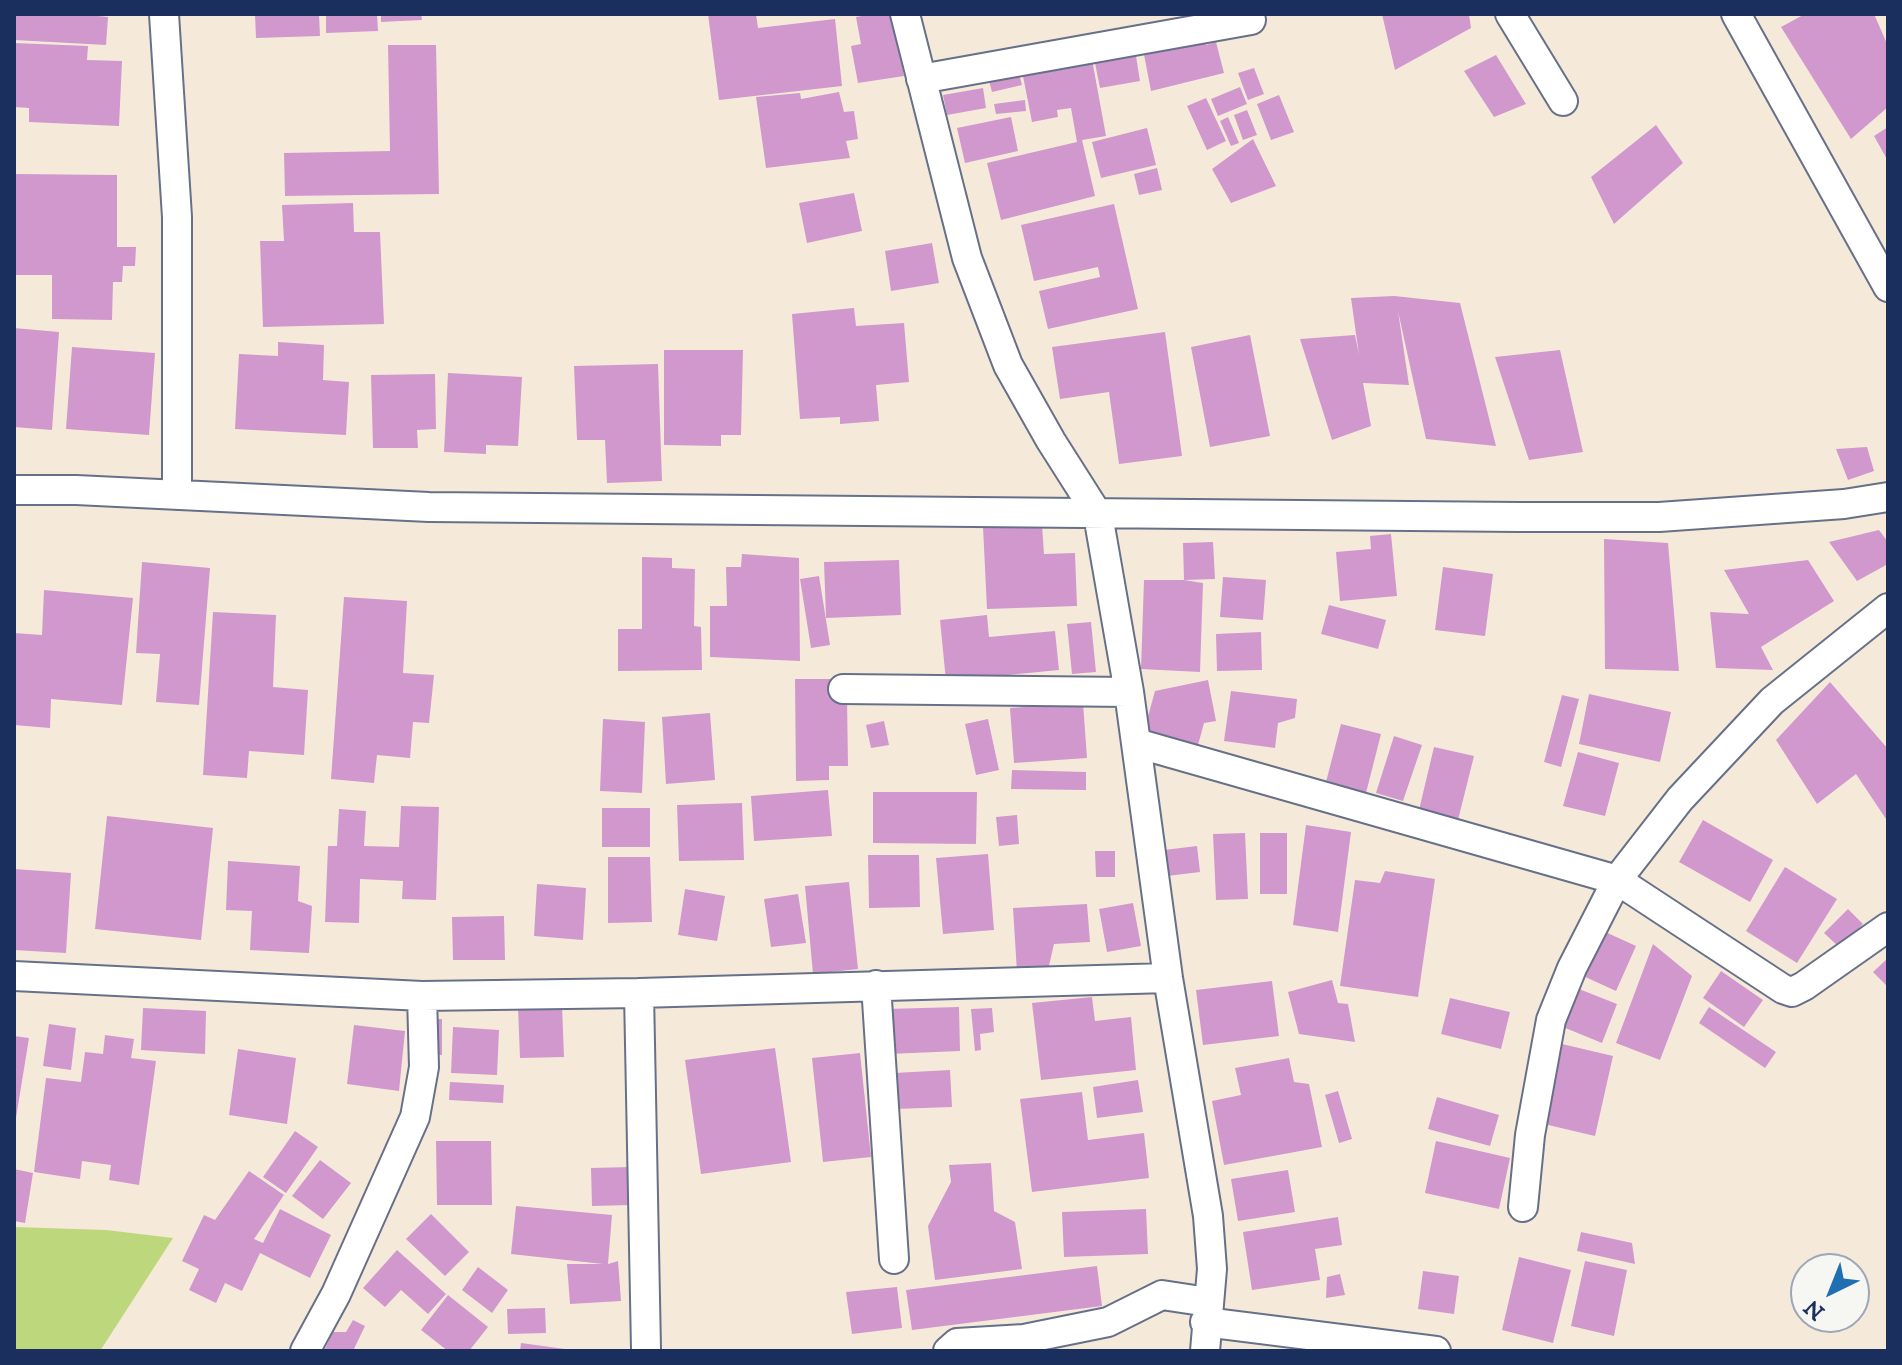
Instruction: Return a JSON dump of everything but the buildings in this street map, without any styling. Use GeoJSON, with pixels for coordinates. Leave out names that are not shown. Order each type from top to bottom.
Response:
{"type":"FeatureCollection","features":[{"type":"Feature","properties":{"kind":"street"},"geometry":{"type":"LineString","coordinates":[[164,14],[177,217],[177,495]]}},
{"type":"Feature","properties":{"kind":"street"},"geometry":{"type":"LineString","coordinates":[[905,14],[967,258],[1008,365],[1098,515],[1129,692],[1168,978],[1208,1216],[1212,1269],[1205,1351]]}},
{"type":"Feature","properties":{"kind":"street"},"geometry":{"type":"LineString","coordinates":[[1510,14],[1563,101]]}},
{"type":"Feature","properties":{"kind":"street"},"geometry":{"type":"LineString","coordinates":[[1736,14],[1888,287]]}},
{"type":"Feature","properties":{"kind":"street"},"geometry":{"type":"LineString","coordinates":[[921,79],[1251,20]]}},
{"type":"Feature","properties":{"kind":"street"},"geometry":{"type":"LineString","coordinates":[[14,490],[429,507],[1098,515],[1659,517],[1844,504],[1888,497]]}},
{"type":"Feature","properties":{"kind":"street"},"geometry":{"type":"LineString","coordinates":[[1523,1207],[1530,1135],[1551,1020],[1572,968],[1617,880],[1680,799],[1772,701],[1888,608]]}},
{"type":"Feature","properties":{"kind":"street"},"geometry":{"type":"LineString","coordinates":[[843,689],[1129,692]]}},
{"type":"Feature","properties":{"kind":"street"},"geometry":{"type":"LineString","coordinates":[[1136,743],[1617,880],[1792,992],[1888,927]]}},
{"type":"Feature","properties":{"kind":"street"},"geometry":{"type":"LineString","coordinates":[[14,976],[422,996],[1168,978]]}},
{"type":"Feature","properties":{"kind":"street"},"geometry":{"type":"LineString","coordinates":[[876,985],[894,1259]]}},
{"type":"Feature","properties":{"kind":"street"},"geometry":{"type":"LineString","coordinates":[[639,993],[646,1349]]}},
{"type":"Feature","properties":{"kind":"street"},"geometry":{"type":"LineString","coordinates":[[305,1351],[342,1281],[415,1117],[424,1067],[422,996]]}},
{"type":"Feature","properties":{"kind":"street"},"geometry":{"type":"LineString","coordinates":[[948,1351],[957,1343],[1024,1339],[1108,1322],[1162,1295],[1207,1312],[1436,1351]]}},
{"type":"Feature","properties":{"kind":"green space"},"geometry":{"type":"Polygon","coordinates":[[[14,1227],[106,1230],[173,1238],[100,1351],[14,1351],[14,1227]]]}}]}
